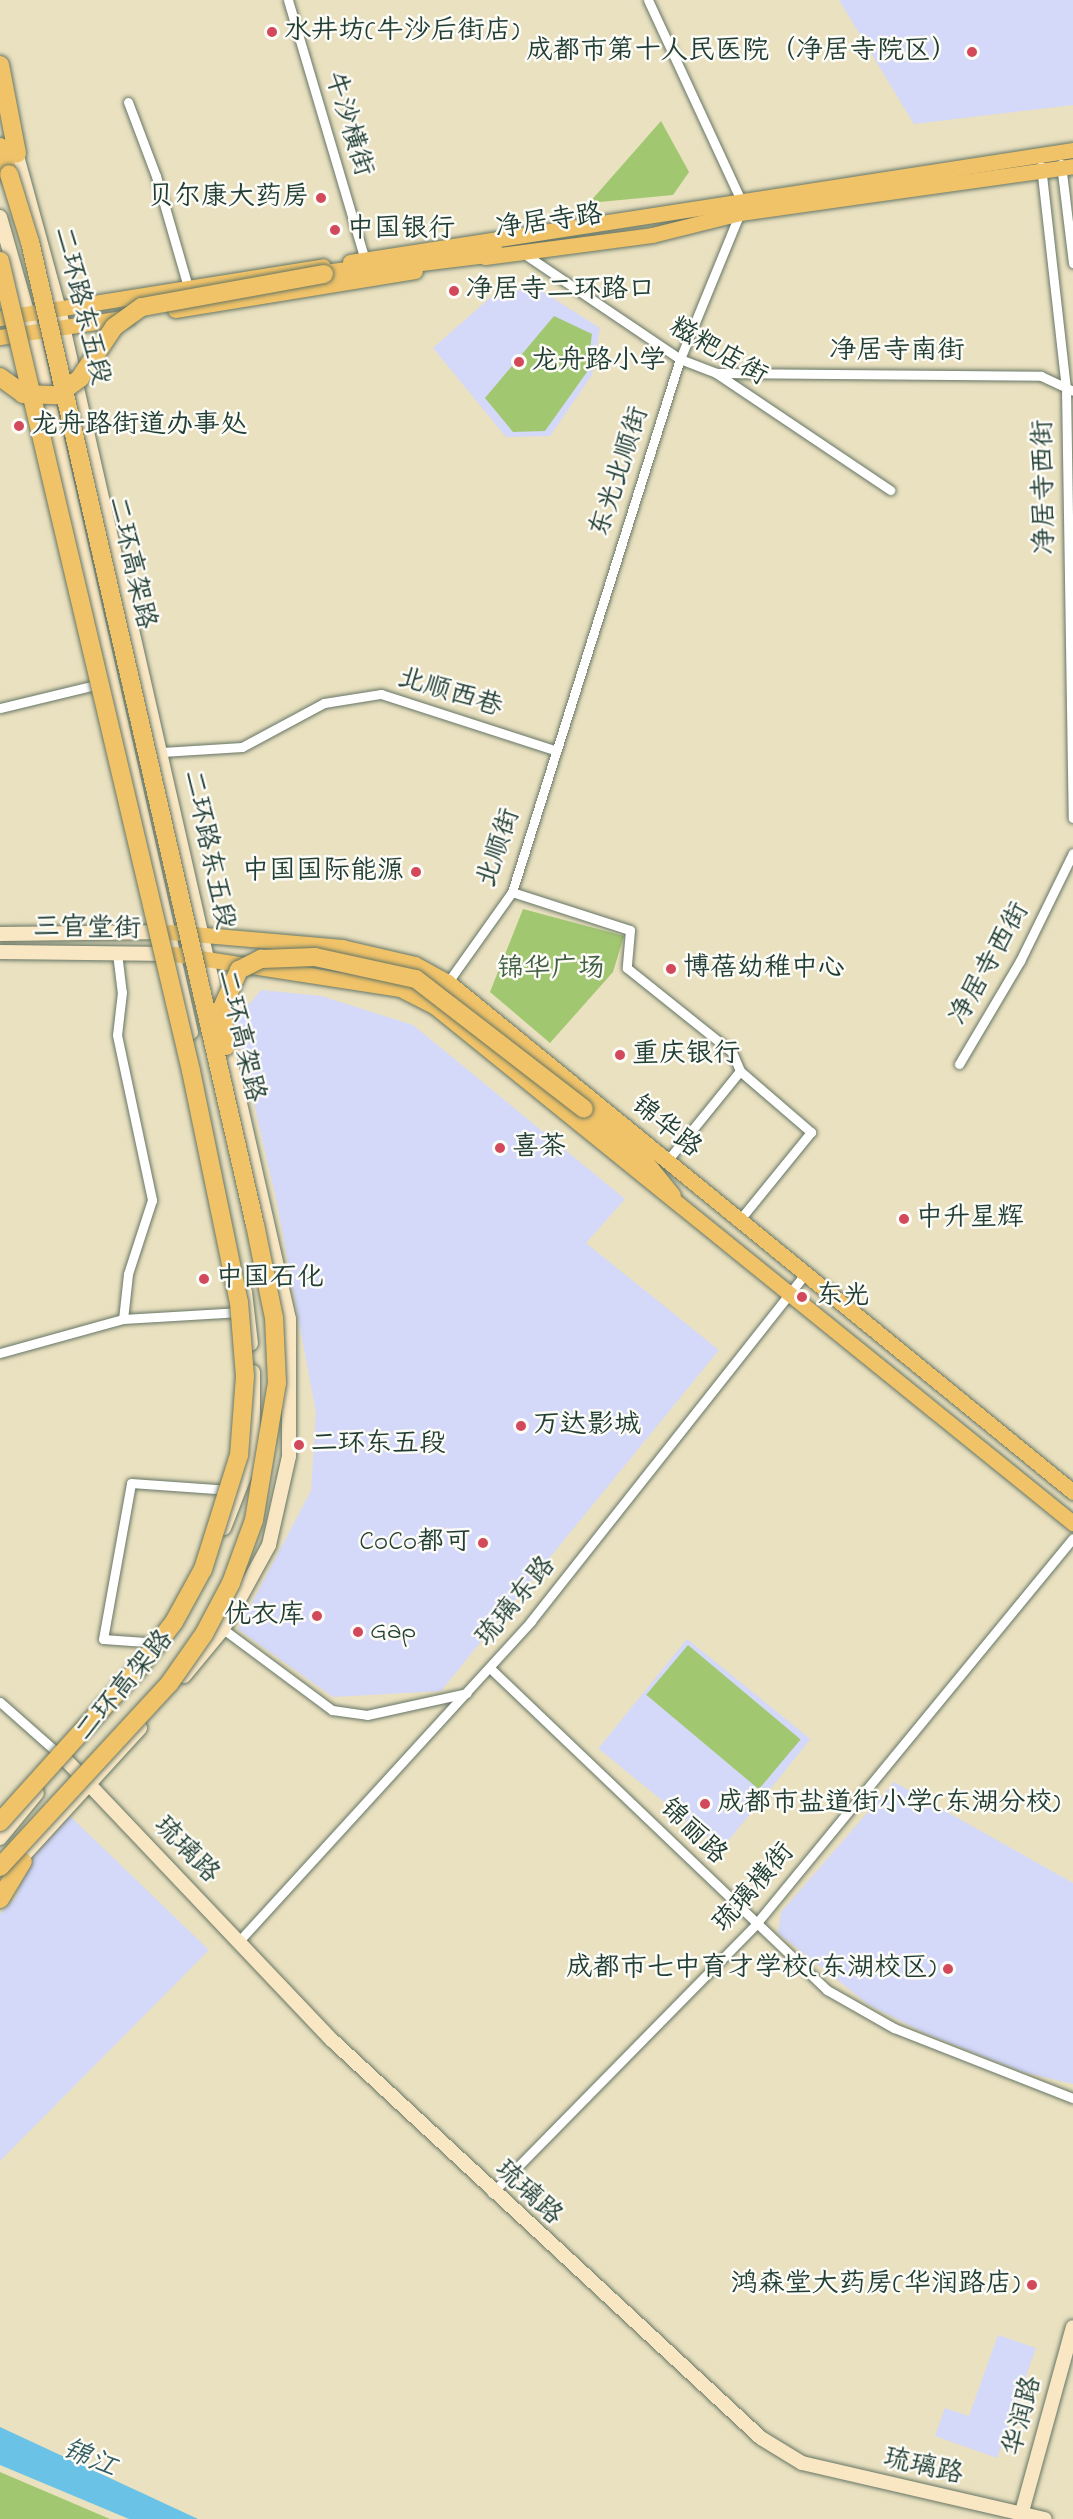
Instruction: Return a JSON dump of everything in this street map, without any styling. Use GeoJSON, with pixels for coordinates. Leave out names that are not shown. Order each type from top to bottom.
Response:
{"type":"FeatureCollection","features":[{"type":"Feature","properties":{"kind":"highway","name":"二环高架路"},"geometry":{"type":"LineString","coordinates":[[0,65],[9,150],[255,1225],[274,1318],[277,1383],[254,1520],[231,1583],[169,1684],[0,1867]]}},
{"type":"Feature","properties":{"kind":"highway"},"geometry":{"type":"LineString","coordinates":[[0,377],[23,394],[57,395],[80,378],[114,327],[142,307],[324,274],[495,253]]}},
{"type":"Feature","properties":{"kind":"highway","name":"二环高架路"},"geometry":{"type":"LineString","coordinates":[[0,261],[191,1071],[238,1302],[245,1376],[239,1455],[203,1569],[179,1613],[136,1670],[0,1822]]}},
{"type":"Feature","properties":{"kind":"highway"},"geometry":{"type":"LineString","coordinates":[[255,1225],[253,1175],[222,1008],[239,970],[261,959],[315,957],[416,979],[637,1153],[672,1196]]}},
{"type":"Feature","properties":{"kind":"highway"},"geometry":{"type":"LineString","coordinates":[[0,1899],[23,1861]]}},
{"type":"Feature","properties":{"kind":"main road","name":"二环路东五段"},"geometry":{"type":"LineString","coordinates":[[0,1876],[23,1861],[91,1785],[223,1629],[269,1545],[289,1456],[289,1318],[201,936],[162,752],[59,309],[9,150]]}},
{"type":"Feature","properties":{"kind":"main road","name":"净居寺路"},"geometry":{"type":"LineString","coordinates":[[0,318],[188,286],[1067,159]]}},
{"type":"Feature","properties":{"kind":"main road","name":"净居寺路"},"geometry":{"type":"LineString","coordinates":[[0,337],[469,262],[495,253],[523,253],[652,235],[741,206]]}},
{"type":"Feature","properties":{"kind":"main road","name":"二环路东五段"},"geometry":{"type":"LineString","coordinates":[[0,217],[33,332],[109,681],[170,932],[249,1311],[253,1454],[202,1590],[166,1644],[65,1759],[0,1838]]}},
{"type":"Feature","properties":{"kind":"main road","name":"三官堂街"},"geometry":{"type":"LineString","coordinates":[[0,934],[170,932]]}},
{"type":"Feature","properties":{"kind":"main road","name":"锦华路"},"geometry":{"type":"LineString","coordinates":[[170,932],[342,947],[415,964],[448,982],[1073,1491]]}},
{"type":"Feature","properties":{"kind":"main road","name":"三官堂街"},"geometry":{"type":"LineString","coordinates":[[0,952],[174,954]]}},
{"type":"Feature","properties":{"kind":"main road","name":"锦华路"},"geometry":{"type":"LineString","coordinates":[[174,954],[400,989],[435,1007],[672,1196],[1073,1523]]}},
{"type":"Feature","properties":{"kind":"main road","name":"琉璃路"},"geometry":{"type":"LineString","coordinates":[[65,1759],[240,1940],[333,2042],[492,2193],[761,2438],[802,2463],[1020,2517],[1045,2519]]}},
{"type":"Feature","properties":{"kind":"main road","name":"华润路"},"geometry":{"type":"LineString","coordinates":[[1020,2517],[1073,2327]]}},
{"type":"Feature","properties":{"kind":"street","name":"牛沙横街"},"geometry":{"type":"LineString","coordinates":[[288,0],[366,260]]}},
{"type":"Feature","properties":{"kind":"street"},"geometry":{"type":"LineString","coordinates":[[648,0],[741,206]]}},
{"type":"Feature","properties":{"kind":"street"},"geometry":{"type":"LineString","coordinates":[[128,102],[156,176],[188,286]]}},
{"type":"Feature","properties":{"kind":"street"},"geometry":{"type":"LineString","coordinates":[[1067,159],[1073,263]]}},
{"type":"Feature","properties":{"kind":"street","name":"净居寺西街"},"geometry":{"type":"LineString","coordinates":[[1041,163],[1069,390],[1073,818]]}},
{"type":"Feature","properties":{"kind":"street","name":"东光北顺街"},"geometry":{"type":"LineString","coordinates":[[554,750],[680,359],[741,206]]}},
{"type":"Feature","properties":{"kind":"street","name":"糍粑店街"},"geometry":{"type":"LineString","coordinates":[[523,253],[680,359],[716,373],[890,490]]}},
{"type":"Feature","properties":{"kind":"street","name":"净居寺南街"},"geometry":{"type":"LineString","coordinates":[[716,373],[1041,376],[1069,390]]}},
{"type":"Feature","properties":{"kind":"street"},"geometry":{"type":"LineString","coordinates":[[0,708],[109,681]]}},
{"type":"Feature","properties":{"kind":"street","name":"北顺西巷"},"geometry":{"type":"LineString","coordinates":[[162,752],[242,747],[324,704],[381,694],[554,750]]}},
{"type":"Feature","properties":{"kind":"street","name":"北顺街"},"geometry":{"type":"LineString","coordinates":[[448,982],[512,892],[554,750]]}},
{"type":"Feature","properties":{"kind":"street","name":"净居寺西街"},"geometry":{"type":"LineString","coordinates":[[959,1064],[1020,961],[1073,853]]}},
{"type":"Feature","properties":{"kind":"street"},"geometry":{"type":"LineString","coordinates":[[512,892],[630,930],[627,968],[732,1052],[740,1071],[811,1132],[742,1217]]}},
{"type":"Feature","properties":{"kind":"street"},"geometry":{"type":"LineString","coordinates":[[117,953],[122,992],[117,1035],[152,1200],[128,1274],[123,1320]]}},
{"type":"Feature","properties":{"kind":"street"},"geometry":{"type":"LineString","coordinates":[[667,1161],[740,1071]]}},
{"type":"Feature","properties":{"kind":"street","name":"琉璃东路"},"geometry":{"type":"LineString","coordinates":[[240,1940],[490,1668],[805,1274]]}},
{"type":"Feature","properties":{"kind":"street"},"geometry":{"type":"LineString","coordinates":[[0,1353],[123,1320],[249,1311]]}},
{"type":"Feature","properties":{"kind":"street"},"geometry":{"type":"LineString","coordinates":[[166,1644],[103,1639],[131,1483],[239,1491]]}},
{"type":"Feature","properties":{"kind":"street","name":"琉璃横街"},"geometry":{"type":"LineString","coordinates":[[492,2193],[756,1924],[1073,1538]]}},
{"type":"Feature","properties":{"kind":"street"},"geometry":{"type":"LineString","coordinates":[[223,1629],[332,1710],[366,1715],[467,1694]]}},
{"type":"Feature","properties":{"kind":"street","name":"锦丽路"},"geometry":{"type":"LineString","coordinates":[[490,1668],[756,1924],[847,2004],[894,2028],[1073,2098]]}},
{"type":"Feature","properties":{"kind":"street"},"geometry":{"type":"LineString","coordinates":[[0,1702],[65,1759]]}},
{"type":"Feature","properties":{"kind":"shaded area","name":"成都市第十人民医院（净居寺院区）"},"geometry":{"type":"Polygon","coordinates":[[[839,0],[1073,0],[1073,105],[914,124],[839,0]]]}},
{"type":"Feature","properties":{"kind":"shaded area","name":"龙舟路小学"},"geometry":{"type":"Polygon","coordinates":[[[534,286],[600,328],[592,375],[550,436],[506,437],[433,348],[491,297],[534,286]]]}},
{"type":"Feature","properties":{"kind":"shaded area"},"geometry":{"type":"Polygon","coordinates":[[[261,990],[321,996],[413,1025],[625,1199],[586,1243],[719,1350],[441,1691],[333,1697],[238,1629],[311,1491],[316,1413],[277,1203],[235,1021],[261,990]]]}},
{"type":"Feature","properties":{"kind":"shaded area","name":"成都市盐道街小学(东湖分校)"},"geometry":{"type":"Polygon","coordinates":[[[687,1639],[811,1739],[722,1849],[598,1749],[687,1639]]]}},
{"type":"Feature","properties":{"kind":"shaded area","name":"成都市七中育才学校(东湖校区)"},"geometry":{"type":"Polygon","coordinates":[[[894,1782],[1073,1883],[1073,2084],[1023,2072],[927,2034],[869,2005],[778,1933],[781,1912],[894,1782]]]}},
{"type":"Feature","properties":{"kind":"shaded area"},"geometry":{"type":"Polygon","coordinates":[[[70,1816],[209,1950],[0,2161],[0,1914],[16,1898],[26,1865],[70,1816]]]}},
{"type":"Feature","properties":{"kind":"shaded area"},"geometry":{"type":"Polygon","coordinates":[[[998,2335],[1036,2348],[997,2458],[935,2436],[945,2408],[969,2416],[998,2335]]]}},
{"type":"Feature","properties":{"kind":"green space"},"geometry":{"type":"Polygon","coordinates":[[[661,121],[689,172],[673,195],[589,203],[661,121]]]}},
{"type":"Feature","properties":{"kind":"green space"},"geometry":{"type":"Polygon","coordinates":[[[554,316],[592,334],[587,372],[545,431],[513,432],[485,398],[554,316]]]}},
{"type":"Feature","properties":{"kind":"green space","name":"锦华广场"},"geometry":{"type":"Polygon","coordinates":[[[523,909],[624,936],[613,972],[550,1043],[490,992],[523,909]]]}},
{"type":"Feature","properties":{"kind":"green space"},"geometry":{"type":"Polygon","coordinates":[[[688,1645],[801,1739],[759,1789],[646,1695],[688,1645]]]}},
{"type":"Feature","properties":{"kind":"green space"},"geometry":{"type":"Polygon","coordinates":[[[0,2472],[110,2519],[0,2519],[0,2472]]]}},
{"type":"Feature","properties":{"kind":"water"},"geometry":{"type":"Polygon","coordinates":[[[0,2427],[198,2519],[129,2519],[0,2465],[0,2427]]]}},
{"type":"Feature","properties":{"kind":"place","name":"水井坊(牛沙后街店)"},"geometry":{"type":"Point","coordinates":[272,32]}},
{"type":"Feature","properties":{"kind":"place","name":"成都市第十人民医院（净居寺院区）"},"geometry":{"type":"Point","coordinates":[972,52]}},
{"type":"Feature","properties":{"kind":"place","name":"贝尔康大药房"},"geometry":{"type":"Point","coordinates":[321,198]}},
{"type":"Feature","properties":{"kind":"place","name":"中国银行"},"geometry":{"type":"Point","coordinates":[335,230]}},
{"type":"Feature","properties":{"kind":"place","name":"净居寺二环路口"},"geometry":{"type":"Point","coordinates":[454,291]}},
{"type":"Feature","properties":{"kind":"place","name":"龙舟路小学"},"geometry":{"type":"Point","coordinates":[519,362]}},
{"type":"Feature","properties":{"kind":"place","name":"龙舟路街道办事处"},"geometry":{"type":"Point","coordinates":[19,426]}},
{"type":"Feature","properties":{"kind":"place","name":"中国国际能源"},"geometry":{"type":"Point","coordinates":[416,872]}},
{"type":"Feature","properties":{"kind":"place","name":"博蓓幼稚中心"},"geometry":{"type":"Point","coordinates":[671,969]}},
{"type":"Feature","properties":{"kind":"place","name":"重庆银行"},"geometry":{"type":"Point","coordinates":[620,1055]}},
{"type":"Feature","properties":{"kind":"place","name":"喜茶"},"geometry":{"type":"Point","coordinates":[500,1148]}},
{"type":"Feature","properties":{"kind":"place","name":"中升星辉"},"geometry":{"type":"Point","coordinates":[904,1219]}},
{"type":"Feature","properties":{"kind":"place","name":"中国石化"},"geometry":{"type":"Point","coordinates":[204,1279]}},
{"type":"Feature","properties":{"kind":"place","name":"东光"},"geometry":{"type":"Point","coordinates":[802,1297]}},
{"type":"Feature","properties":{"kind":"place","name":"万达影城"},"geometry":{"type":"Point","coordinates":[521,1426]}},
{"type":"Feature","properties":{"kind":"place","name":"二环东五段"},"geometry":{"type":"Point","coordinates":[299,1445]}},
{"type":"Feature","properties":{"kind":"place","name":"CoCo都可"},"geometry":{"type":"Point","coordinates":[483,1543]}},
{"type":"Feature","properties":{"kind":"place","name":"优衣库"},"geometry":{"type":"Point","coordinates":[317,1616]}},
{"type":"Feature","properties":{"kind":"place","name":"Gap"},"geometry":{"type":"Point","coordinates":[358,1632]}},
{"type":"Feature","properties":{"kind":"place","name":"成都市盐道街小学(东湖分校)"},"geometry":{"type":"Point","coordinates":[705,1804]}},
{"type":"Feature","properties":{"kind":"place","name":"成都市七中育才学校(东湖校区)"},"geometry":{"type":"Point","coordinates":[948,1969]}},
{"type":"Feature","properties":{"kind":"place","name":"鸿森堂大药房(华润路店)"},"geometry":{"type":"Point","coordinates":[1032,2285]}},
{"type":"Feature","properties":{"kind":"water label","name":"锦江"},"geometry":{"type":"Point","coordinates":[89,2460]}}]}
